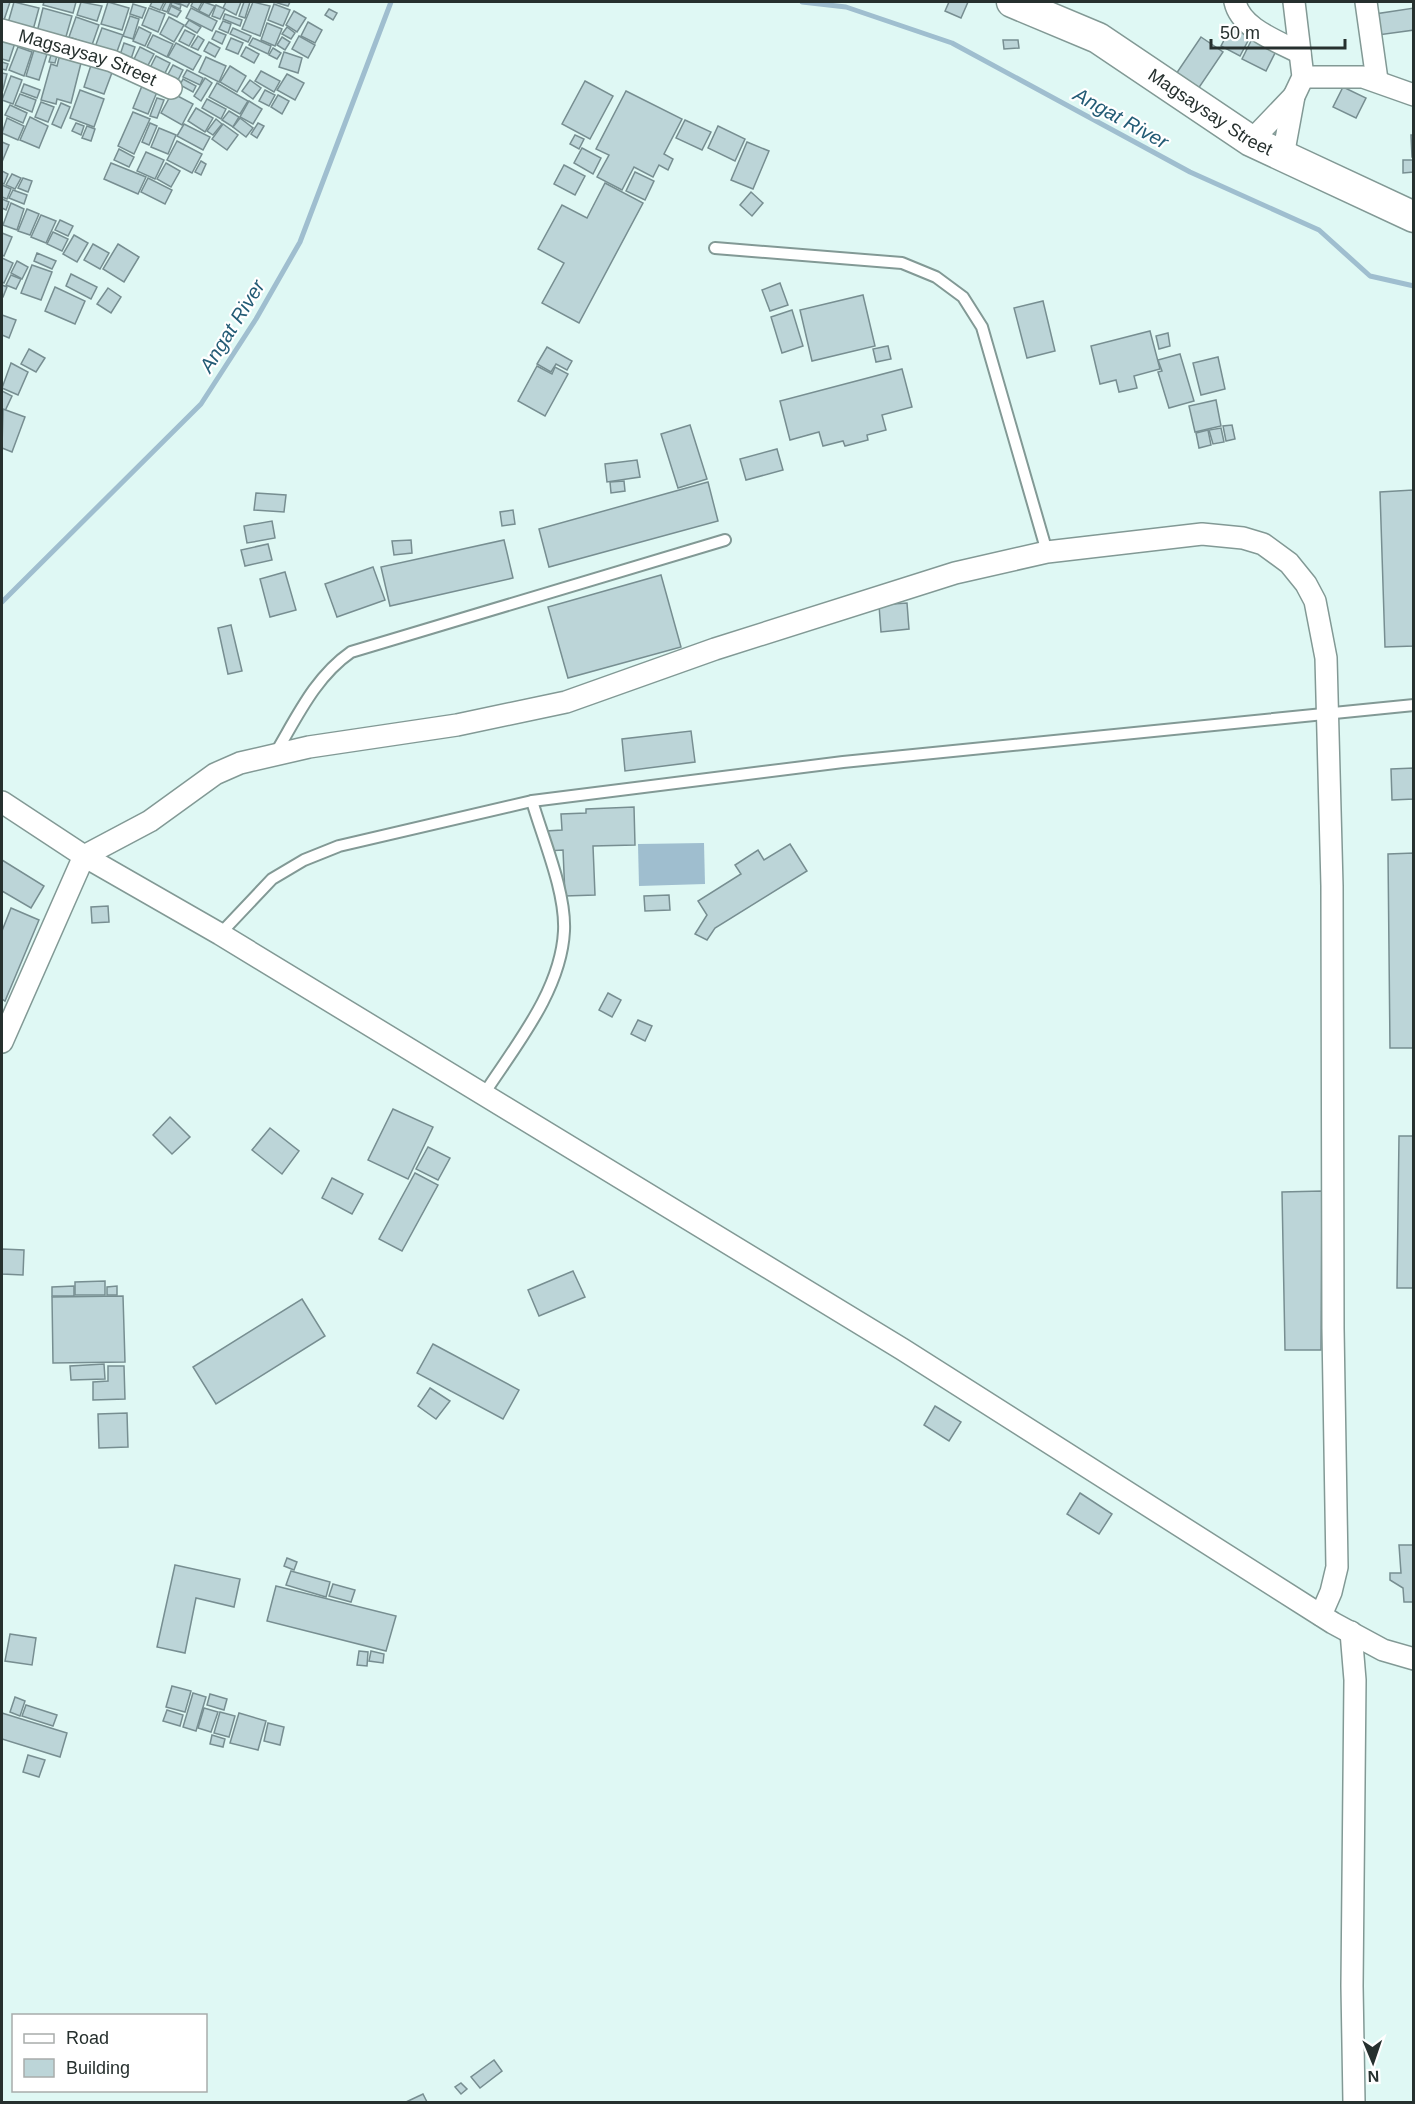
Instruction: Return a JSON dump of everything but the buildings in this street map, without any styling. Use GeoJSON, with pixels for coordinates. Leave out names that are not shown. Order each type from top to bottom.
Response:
{"type":"FeatureCollection","features":[{"type":"Feature","properties":{"kind":"street","name":"Magsaysay Street"},"geometry":{"type":"LineString","coordinates":[[1012,2],[1098,38],[1251,141],[1409,209]]}},
{"type":"Feature","properties":{"kind":"street"},"geometry":{"type":"LineString","coordinates":[[1235,2],[1241,17],[1250,25],[1300,53]]}},
{"type":"Feature","properties":{"kind":"street"},"geometry":{"type":"LineString","coordinates":[[1283,156],[1298,87],[1300,53],[1294,2]]}},
{"type":"Feature","properties":{"kind":"street"},"geometry":{"type":"LineString","coordinates":[[1366,2],[1377,80]]}},
{"type":"Feature","properties":{"kind":"street","name":"Magsaysay Street"},"geometry":{"type":"LineString","coordinates":[[2,30],[112,61],[171,88]]}},
{"type":"Feature","properties":{"kind":"street"},"geometry":{"type":"LineString","coordinates":[[1251,141],[1298,87],[1337,75],[1377,80],[1413,95]]}},
{"type":"Feature","properties":{"kind":"street"},"geometry":{"type":"LineString","coordinates":[[2,1042],[84,856],[150,821],[215,774],[240,763],[275,754],[457,725],[566,702],[715,649],[955,573],[1047,552],[1202,534],[1243,538],[1263,544],[1289,563],[1306,584],[1315,601],[1326,658],[1332,886],[1332,1329],[1336,1568],[1331,1592],[1321,1615]]}},
{"type":"Feature","properties":{"kind":"street"},"geometry":{"type":"LineString","coordinates":[[2,802],[84,856],[220,934],[902,1349],[1321,1615],[1383,1650],[1413,1659]]}},
{"type":"Feature","properties":{"kind":"street"},"geometry":{"type":"LineString","coordinates":[[1351,1632],[1355,1680],[1352,1986],[1354,2103]]}},
{"type":"Feature","properties":{"kind":"lane"},"geometry":{"type":"LineString","coordinates":[[715,248],[902,263],[936,277],[963,297],[982,327],[1047,552]]}},
{"type":"Feature","properties":{"kind":"lane"},"geometry":{"type":"LineString","coordinates":[[275,754],[316,684],[332,665],[351,652],[725,540]]}},
{"type":"Feature","properties":{"kind":"lane"},"geometry":{"type":"LineString","coordinates":[[220,934],[272,879],[304,860],[339,846],[532,801],[843,762],[1413,705]]}},
{"type":"Feature","properties":{"kind":"lane"},"geometry":{"type":"LineString","coordinates":[[483,1094],[534,1015],[549,988],[560,958],[564,929],[559,894],[532,801]]}},
{"type":"Feature","properties":{"kind":"water"},"geometry":{"type":"Polygon","coordinates":[[[704,843],[705,884],[639,886],[638,844],[704,843]]]}},
{"type":"Feature","properties":{"kind":"waterway","name":"Angat River"},"geometry":{"type":"LineString","coordinates":[[2,602],[201,404],[256,319],[300,242],[391,2]]}},
{"type":"Feature","properties":{"kind":"waterway","name":"Angat River"},"geometry":{"type":"LineString","coordinates":[[802,2],[846,7],[952,43],[1190,172],[1319,230],[1370,276],[1414,286]]}}]}
